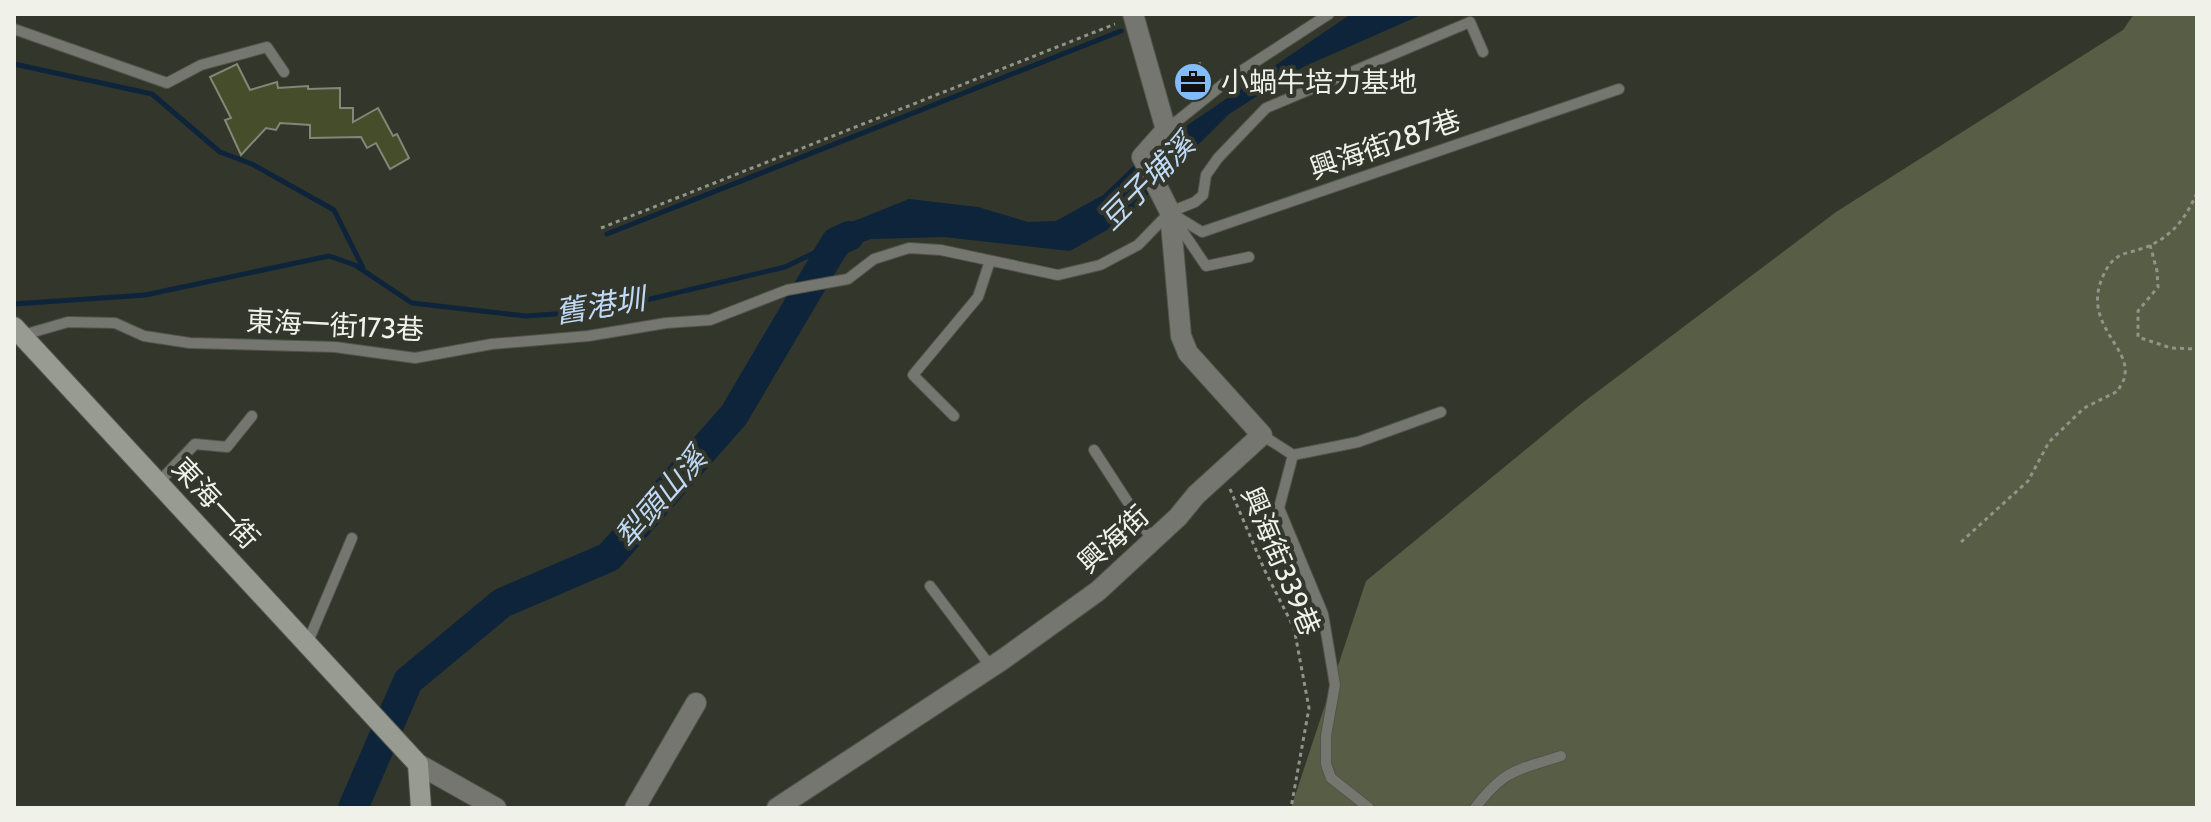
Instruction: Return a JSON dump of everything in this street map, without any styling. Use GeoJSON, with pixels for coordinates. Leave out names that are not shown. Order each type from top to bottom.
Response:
{"type":"FeatureCollection","features":[{"type":"Feature","properties":{"kind":"street"},"geometry":{"type":"LineString","coordinates":[[1134,15],[1166,130],[1142,157],[1170,212],[1181,336],[1188,353],[1262,435]]}},
{"type":"Feature","properties":{"kind":"street","name":"東海一街"},"geometry":{"type":"LineString","coordinates":[[18,331],[418,764]]}},
{"type":"Feature","properties":{"kind":"street","name":"興海街"},"geometry":{"type":"LineString","coordinates":[[777,808],[991,667],[1098,591],[1262,435]]}},
{"type":"Feature","properties":{"kind":"street"},"geometry":{"type":"LineString","coordinates":[[635,808],[696,703]]}},
{"type":"Feature","properties":{"kind":"street"},"geometry":{"type":"LineString","coordinates":[[418,764],[421,808]]}},
{"type":"Feature","properties":{"kind":"street"},"geometry":{"type":"LineString","coordinates":[[418,764],[496,808]]}},
{"type":"Feature","properties":{"kind":"lane"},"geometry":{"type":"LineString","coordinates":[[1166,130],[1232,77],[1329,14]]}},
{"type":"Feature","properties":{"kind":"lane"},"geometry":{"type":"LineString","coordinates":[[954,416],[913,375],[978,297],[990,261],[1058,275],[1100,265],[1138,245],[1170,212],[1195,202],[1203,195],[1206,175],[1218,158],[1266,108],[1470,22],[1483,52]]}},
{"type":"Feature","properties":{"kind":"lane"},"geometry":{"type":"LineString","coordinates":[[14,29],[167,83],[201,65],[267,47],[284,72]]}},
{"type":"Feature","properties":{"kind":"lane","name":"興海街287巷"},"geometry":{"type":"LineString","coordinates":[[1170,212],[1202,232],[1619,89]]}},
{"type":"Feature","properties":{"kind":"lane"},"geometry":{"type":"LineString","coordinates":[[1170,212],[1206,266],[1249,257]]}},
{"type":"Feature","properties":{"kind":"lane","name":"東海一街173巷"},"geometry":{"type":"LineString","coordinates":[[18,331],[68,322],[115,323],[144,336],[190,343],[335,347],[415,358],[492,344],[588,336],[666,323],[710,320],[787,290],[848,279],[874,259],[909,248],[941,250],[990,261]]}},
{"type":"Feature","properties":{"kind":"lane"},"geometry":{"type":"LineString","coordinates":[[1262,435],[1293,455],[1358,442],[1441,412]]}},
{"type":"Feature","properties":{"kind":"lane"},"geometry":{"type":"LineString","coordinates":[[159,482],[195,444],[227,447],[252,416]]}},
{"type":"Feature","properties":{"kind":"lane"},"geometry":{"type":"LineString","coordinates":[[1094,450],[1153,541]]}},
{"type":"Feature","properties":{"kind":"lane"},"geometry":{"type":"LineString","coordinates":[[1293,455],[1279,508],[1323,614],[1335,685],[1326,736],[1326,764],[1331,778],[1369,808]]}},
{"type":"Feature","properties":{"kind":"lane"},"geometry":{"type":"LineString","coordinates":[[307,644],[352,538]]}},
{"type":"Feature","properties":{"kind":"lane"},"geometry":{"type":"LineString","coordinates":[[930,586],[991,667]]}},
{"type":"Feature","properties":{"kind":"lane"},"geometry":{"type":"LineString","coordinates":[[1475,808],[1491,786],[1504,775],[1561,756]]}},
{"type":"Feature","properties":{"kind":"path"},"geometry":{"type":"LineString","coordinates":[[601,228],[1134,15]]}},
{"type":"Feature","properties":{"kind":"path"},"geometry":{"type":"LineString","coordinates":[[1961,542],[2028,481],[2049,442],[2084,408],[2118,391],[2126,373],[2122,357],[2108,336],[2099,314],[2099,286],[2106,269],[2117,256],[2150,245],[2186,219],[2197,193]]}},
{"type":"Feature","properties":{"kind":"path"},"geometry":{"type":"LineString","coordinates":[[2150,245],[2158,287],[2138,311],[2138,337],[2171,348],[2197,349]]}},
{"type":"Feature","properties":{"kind":"path","name":"興海街339巷"},"geometry":{"type":"LineString","coordinates":[[1222,471],[1265,571],[1294,628],[1309,708],[1291,808]]}},
{"type":"Feature","properties":{"kind":"green space"},"geometry":{"type":"Polygon","coordinates":[[[2134,14],[2197,14],[2197,808],[1291,808],[1366,581],[1581,404],[1836,212],[2123,30],[2134,14]]]}},
{"type":"Feature","properties":{"kind":"water","name":"豆子埔溪"},"geometry":{"type":"Polygon","coordinates":[[[1351,14],[1423,14],[1303,67],[1229,114],[1119,223],[1070,251],[944,237],[871,239],[852,246],[841,263],[816,266],[808,257],[829,231],[909,199],[978,207],[1028,222],[1056,221],[1103,195],[1148,152],[1351,14]]]}},
{"type":"Feature","properties":{"kind":"building","name":"小蝸牛培力基地"},"geometry":{"type":"Polygon","coordinates":[[[1200,63],[1208,86],[1186,100],[1177,72],[1200,63]]]}},
{"type":"Feature","properties":{"kind":"building"},"geometry":{"type":"Polygon","coordinates":[[[237,64],[250,90],[277,82],[278,88],[340,88],[340,108],[353,108],[353,122],[378,108],[393,136],[397,134],[409,158],[390,169],[376,143],[367,148],[361,137],[310,138],[310,125],[280,123],[276,130],[266,128],[241,155],[225,120],[231,118],[210,77],[237,64]]]}},
{"type":"Feature","properties":{"kind":"waterway"},"geometry":{"type":"LineString","coordinates":[[607,234],[1121,31]]}},
{"type":"Feature","properties":{"kind":"waterway","name":"舊港圳"},"geometry":{"type":"LineString","coordinates":[[14,64],[152,94],[220,152],[252,164],[334,210],[363,268]]}},
{"type":"Feature","properties":{"kind":"waterway","name":"犁頭山溪"},"geometry":{"type":"LineString","coordinates":[[353,808],[408,681],[502,603],[609,557],[734,415],[836,242],[849,236]]}},
{"type":"Feature","properties":{"kind":"waterway","name":"舊港圳"},"geometry":{"type":"LineString","coordinates":[[14,304],[145,295],[329,256],[355,265],[412,303],[526,316],[600,311],[785,267],[814,253]]}},
{"type":"Feature","properties":{"kind":"place","name":"小蝸牛培力基地"},"geometry":{"type":"Point","coordinates":[1193,82]}}]}
